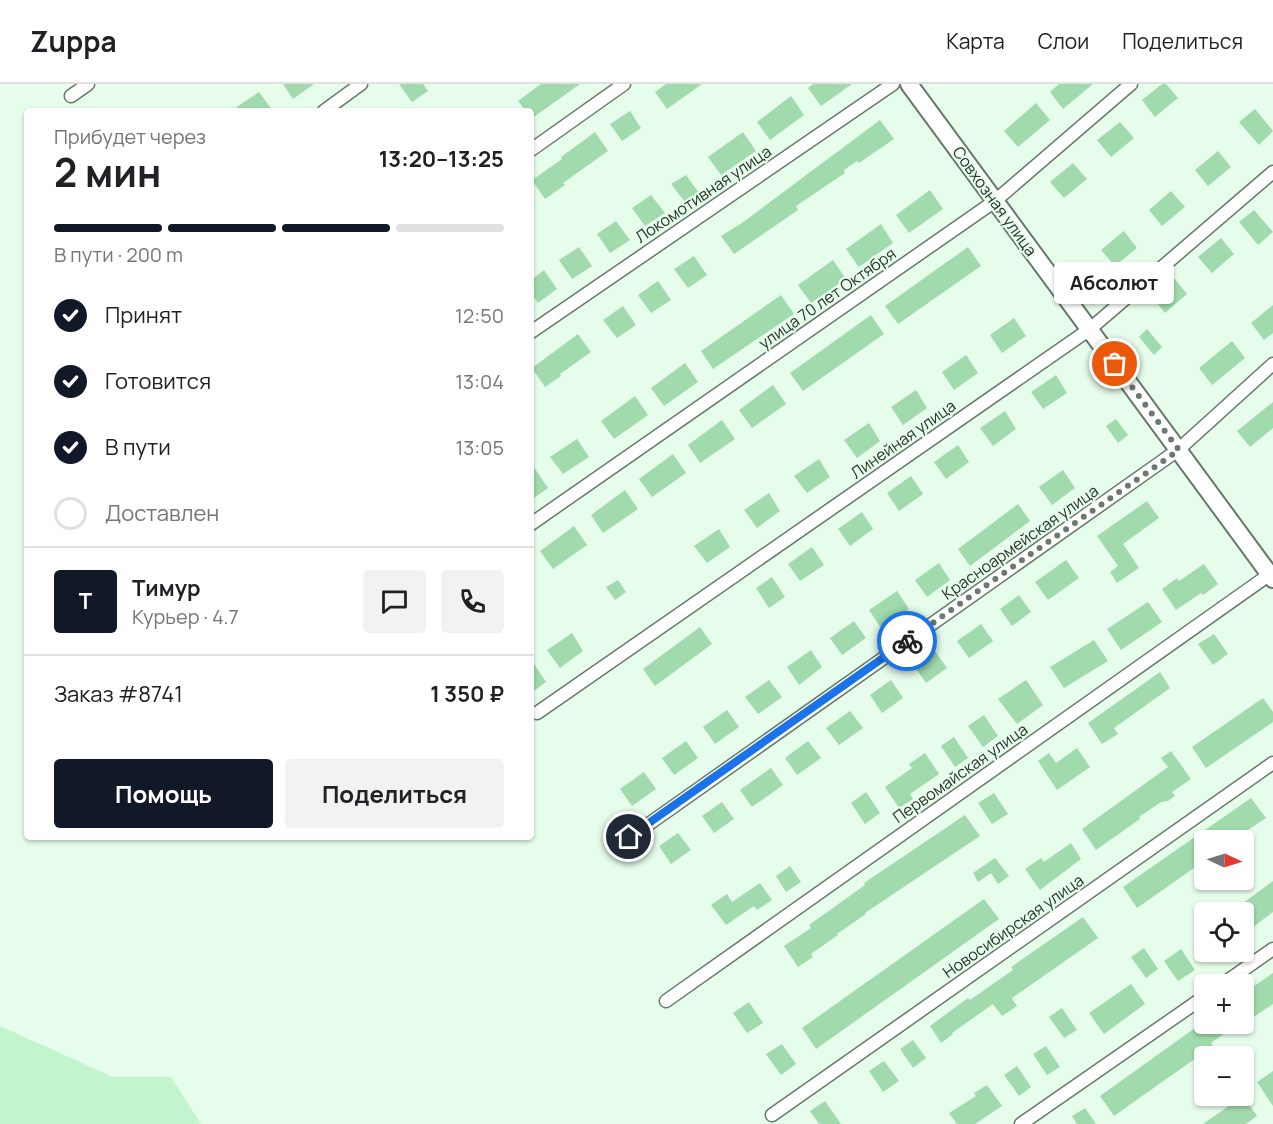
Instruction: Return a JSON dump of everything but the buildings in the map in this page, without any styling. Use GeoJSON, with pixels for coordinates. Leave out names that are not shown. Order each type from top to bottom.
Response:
{"type":"FeatureCollection","features":[{"type":"Feature","properties":{"kind":"street"},"geometry":{"type":"LineString","coordinates":[[71,96],[88,84]]}},
{"type":"Feature","properties":{"kind":"street"},"geometry":{"type":"LineString","coordinates":[[328,108],[361,84]]}},
{"type":"Feature","properties":{"kind":"street"},"geometry":{"type":"LineString","coordinates":[[534,148],[624,84]]}},
{"type":"Feature","properties":{"kind":"street","name":"Локомотивная улица"},"geometry":{"type":"LineString","coordinates":[[534,330],[893,84]]}},
{"type":"Feature","properties":{"kind":"street","name":"Совхозная улица"},"geometry":{"type":"LineString","coordinates":[[909,84],[1272,575]]}},
{"type":"Feature","properties":{"kind":"street","name":"улица 70 лет Октября"},"geometry":{"type":"LineString","coordinates":[[534,522],[995,201],[1131,84]]}},
{"type":"Feature","properties":{"kind":"street","name":"Линейная улица"},"geometry":{"type":"LineString","coordinates":[[537,713],[1090,329],[1273,172]]}},
{"type":"Feature","properties":{"kind":"street","name":"Красноармейская улица"},"geometry":{"type":"LineString","coordinates":[[629,837],[1179,450],[1273,364]]}},
{"type":"Feature","properties":{"kind":"street","name":"Первомайская улица"},"geometry":{"type":"LineString","coordinates":[[666,1001],[1272,575]]}},
{"type":"Feature","properties":{"kind":"street","name":"Новосибирская улица"},"geometry":{"type":"LineString","coordinates":[[772,1115],[1273,763]]}},
{"type":"Feature","properties":{"kind":"street"},"geometry":{"type":"LineString","coordinates":[[1237,974],[1273,949]]}},
{"type":"Feature","properties":{"kind":"street"},"geometry":{"type":"LineString","coordinates":[[1021,1124],[1194,1004]]}},
{"type":"Feature","properties":{"kind":"green space"},"geometry":{"type":"Polygon","coordinates":[[[0,1026],[113,1077],[171,1077],[201,1124],[0,1124],[0,1026]]]}},
{"type":"Feature","properties":{"kind":"way so far"},"geometry":{"type":"LineString","coordinates":[[907,641],[1179,450],[1115,364]]}},
{"type":"Feature","properties":{"kind":"place","name":"Абсолют"},"geometry":{"type":"Point","coordinates":[1115,364]}},
{"type":"Feature","properties":{"kind":"route"},"geometry":{"type":"LineString","coordinates":[[629,837],[907,641]]}}]}
